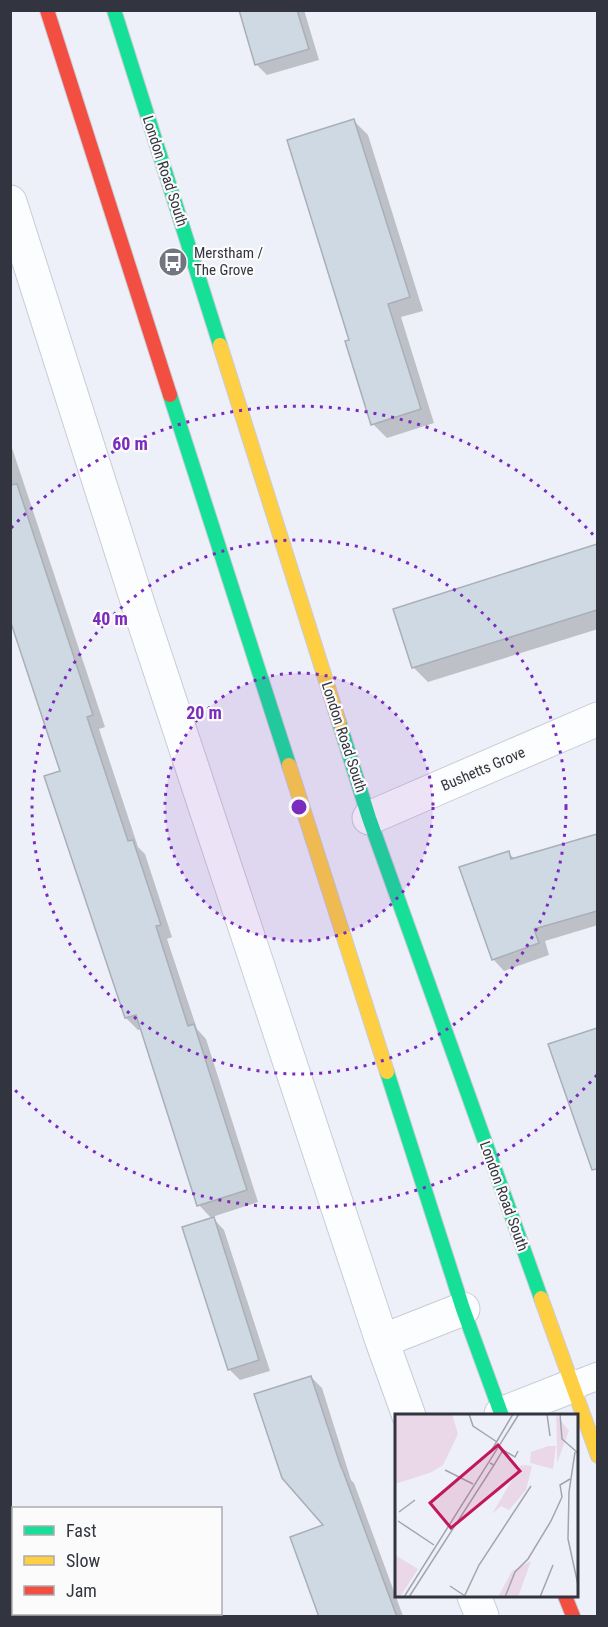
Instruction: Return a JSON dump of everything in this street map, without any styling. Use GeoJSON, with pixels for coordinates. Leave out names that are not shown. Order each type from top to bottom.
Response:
{"type":"FeatureCollection","features":[{"type":"Feature","properties":{"kind":"street"},"geometry":{"type":"LineString","coordinates":[[47,10],[463,1309],[502,1414]]}},
{"type":"Feature","properties":{"kind":"street","name":"London Road South"},"geometry":{"type":"LineString","coordinates":[[114,10],[369,818],[585,1381],[597,1456]]}},
{"type":"Feature","properties":{"kind":"street"},"geometry":{"type":"LineString","coordinates":[[10,202],[140,610],[382,1341],[408,1414]]}},
{"type":"Feature","properties":{"kind":"street","name":"Bushetts Grove"},"geometry":{"type":"LineString","coordinates":[[369,818],[597,719]]}},
{"type":"Feature","properties":{"kind":"street"},"geometry":{"type":"LineString","coordinates":[[382,1341],[463,1309]]}},
{"type":"Feature","properties":{"kind":"street"},"geometry":{"type":"LineString","coordinates":[[504,1414],[585,1381]]}},
{"type":"Feature","properties":{"kind":"street"},"geometry":{"type":"LineString","coordinates":[[474,1597],[482,1617]]}},
{"type":"Feature","properties":{"kind":"street"},"geometry":{"type":"LineString","coordinates":[[565,1597],[573,1617]]}},
{"type":"Feature","properties":{"kind":"building"},"geometry":{"type":"Polygon","coordinates":[[[239,10],[297,10],[309,49],[255,65],[239,10]]]}},
{"type":"Feature","properties":{"kind":"building"},"geometry":{"type":"Polygon","coordinates":[[[354,119],[410,297],[388,304],[421,409],[371,425],[345,341],[349,340],[287,140],[354,119]]]}},
{"type":"Feature","properties":{"kind":"building"},"geometry":{"type":"Polygon","coordinates":[[[17,484],[93,715],[87,717],[128,841],[133,840],[161,925],[156,926],[188,1026],[194,1024],[247,1190],[197,1206],[136,1015],[125,1018],[44,776],[60,771],[10,620],[10,485],[17,484]]]}},
{"type":"Feature","properties":{"kind":"building"},"geometry":{"type":"Polygon","coordinates":[[[597,544],[597,610],[412,668],[393,609],[597,544]]]}},
{"type":"Feature","properties":{"kind":"building"},"geometry":{"type":"Polygon","coordinates":[[[597,834],[597,911],[534,929],[539,943],[492,960],[459,867],[509,851],[511,859],[597,834]]]}},
{"type":"Feature","properties":{"kind":"building"},"geometry":{"type":"Polygon","coordinates":[[[597,1028],[597,1169],[592,1170],[548,1044],[597,1028]]]}},
{"type":"Feature","properties":{"kind":"building"},"geometry":{"type":"Polygon","coordinates":[[[214,1217],[259,1360],[228,1370],[182,1227],[214,1217]]]}},
{"type":"Feature","properties":{"kind":"building"},"geometry":{"type":"Polygon","coordinates":[[[311,1376],[341,1467],[397,1617],[319,1617],[290,1537],[323,1525],[282,1478],[254,1394],[311,1376]]]}},
{"type":"Feature","properties":{"kind":"traffic: fast"},"geometry":{"type":"LineString","coordinates":[[114,10],[220,345]]}},
{"type":"Feature","properties":{"kind":"traffic: fast"},"geometry":{"type":"LineString","coordinates":[[170,395],[289,765]]}},
{"type":"Feature","properties":{"kind":"traffic: fast"},"geometry":{"type":"LineString","coordinates":[[339,722],[369,818],[541,1298]]}},
{"type":"Feature","properties":{"kind":"traffic: fast"},"geometry":{"type":"LineString","coordinates":[[387,1072],[463,1309],[501,1414]]}},
{"type":"Feature","properties":{"kind":"traffic: slow"},"geometry":{"type":"LineString","coordinates":[[220,345],[339,722]]}},
{"type":"Feature","properties":{"kind":"traffic: slow"},"geometry":{"type":"LineString","coordinates":[[289,765],[387,1072]]}},
{"type":"Feature","properties":{"kind":"traffic: slow"},"geometry":{"type":"LineString","coordinates":[[541,1298],[598,1456]]}},
{"type":"Feature","properties":{"kind":"traffic: jam"},"geometry":{"type":"LineString","coordinates":[[47,10],[170,395]]}},
{"type":"Feature","properties":{"kind":"traffic: jam"},"geometry":{"type":"LineString","coordinates":[[565,1597],[573,1616]]}},
{"type":"Feature","properties":{"kind":"place","name":"Merstham / The Grove"},"geometry":{"type":"Point","coordinates":[173,262]}}]}
